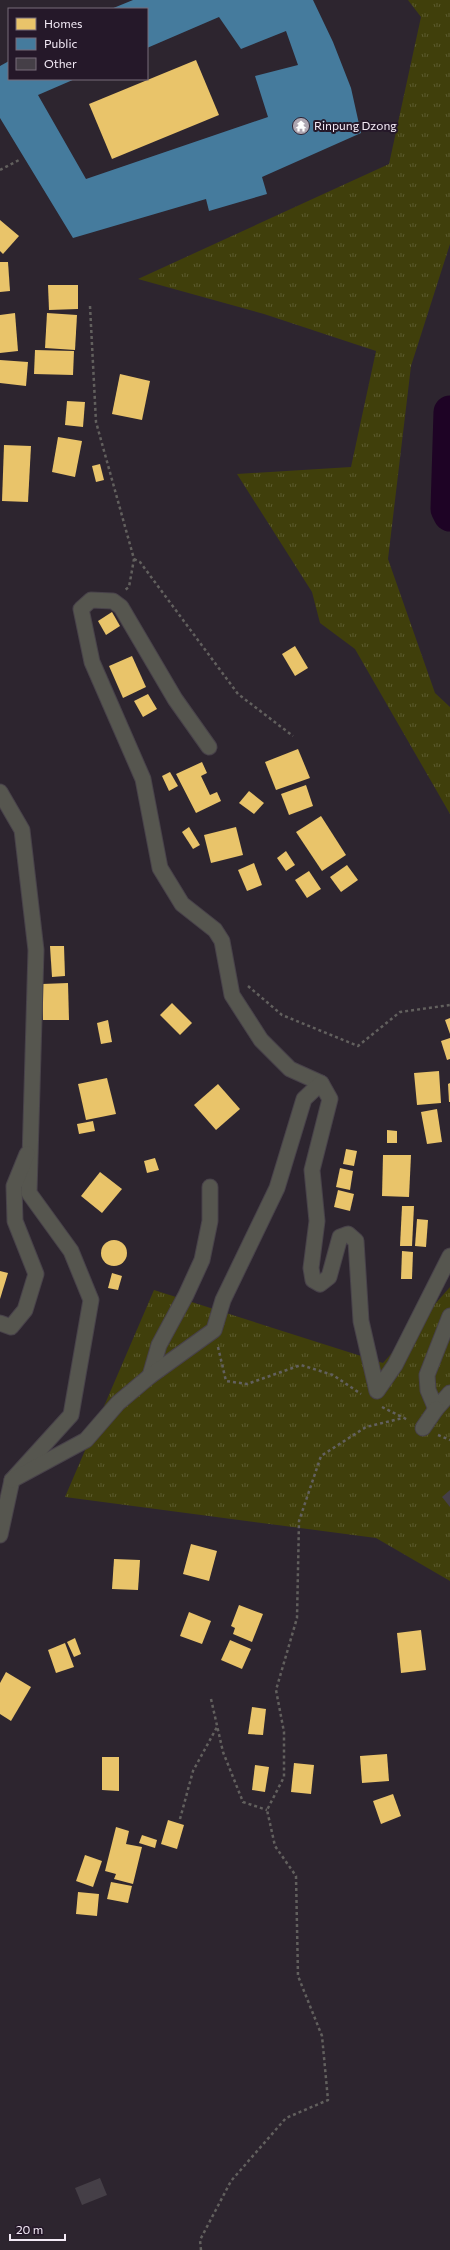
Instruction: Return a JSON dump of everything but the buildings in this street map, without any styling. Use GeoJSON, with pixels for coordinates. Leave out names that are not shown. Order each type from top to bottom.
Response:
{"type":"FeatureCollection","features":[{"type":"Feature","properties":{"kind":"street"},"geometry":{"type":"LineString","coordinates":[[209,747],[175,699],[121,607],[113,601],[91,600],[81,609],[92,662],[143,779],[160,868],[182,904],[215,930],[222,941],[232,994],[261,1040],[290,1068],[321,1083],[330,1099],[312,1170],[317,1221],[311,1268],[313,1280],[320,1284],[329,1277],[340,1237],[348,1234],[356,1241],[361,1321],[373,1396]]}},
{"type":"Feature","properties":{"kind":"street"},"geometry":{"type":"LineString","coordinates":[[0,792],[22,830],[36,950],[32,1136],[29,1193],[72,1251],[92,1300],[71,1415],[12,1480],[0,1535]]}},
{"type":"Feature","properties":{"kind":"street"},"geometry":{"type":"LineString","coordinates":[[12,1480],[86,1440],[118,1403],[150,1376],[214,1330],[223,1300],[277,1188],[304,1099],[321,1083]]}},
{"type":"Feature","properties":{"kind":"street"},"geometry":{"type":"LineString","coordinates":[[0,1323],[11,1327],[25,1310],[36,1274],[15,1221],[14,1186],[25,1163],[32,1136]]}},
{"type":"Feature","properties":{"kind":"street"},"geometry":{"type":"LineString","coordinates":[[150,1376],[159,1345],[186,1295],[202,1260],[210,1221],[210,1187]]}},
{"type":"Feature","properties":{"kind":"street"},"geometry":{"type":"LineString","coordinates":[[373,1396],[395,1365],[450,1256]]}},
{"type":"Feature","properties":{"kind":"street"},"geometry":{"type":"LineString","coordinates":[[436,1409],[428,1390],[427,1375],[450,1316]]}},
{"type":"Feature","properties":{"kind":"street"},"geometry":{"type":"LineString","coordinates":[[423,1428],[436,1409],[450,1393]]}},
{"type":"Feature","properties":{"kind":"path"},"geometry":{"type":"LineString","coordinates":[[0,170],[21,159]]}},
{"type":"Feature","properties":{"kind":"path"},"geometry":{"type":"LineString","coordinates":[[90,306],[96,422],[134,559],[129,587],[113,601]]}},
{"type":"Feature","properties":{"kind":"path"},"geometry":{"type":"LineString","coordinates":[[134,559],[140,562],[238,694],[293,736]]}},
{"type":"Feature","properties":{"kind":"path"},"geometry":{"type":"LineString","coordinates":[[243,981],[282,1015],[358,1046],[400,1012],[450,1005]]}},
{"type":"Feature","properties":{"kind":"path"},"geometry":{"type":"LineString","coordinates":[[214,1330],[226,1381],[247,1384],[301,1365],[333,1375],[373,1396],[403,1418],[450,1440]]}},
{"type":"Feature","properties":{"kind":"path"},"geometry":{"type":"LineString","coordinates":[[201,2250],[200,2240],[236,2175],[286,2118],[328,2100],[322,2036],[298,1976],[296,1876],[275,1846],[267,1810],[284,1777],[284,1732],[276,1690],[297,1618],[299,1521],[321,1456],[366,1427],[403,1418]]}},
{"type":"Feature","properties":{"kind":"path"},"geometry":{"type":"LineString","coordinates":[[211,1699],[223,1752],[243,1802],[267,1810]]}},
{"type":"Feature","properties":{"kind":"path"},"geometry":{"type":"LineString","coordinates":[[180,1819],[193,1770],[217,1726]]}},
{"type":"Feature","properties":{"kind":"green space"},"geometry":{"type":"Polygon","coordinates":[[[408,0],[450,0],[450,244],[411,366],[388,559],[435,693],[450,707],[450,814],[355,649],[320,623],[312,592],[237,474],[351,467],[376,351],[264,314],[138,279],[389,164],[421,17],[408,0]]]}},
{"type":"Feature","properties":{"kind":"green space"},"geometry":{"type":"Polygon","coordinates":[[[450,1287],[450,1581],[376,1538],[65,1497],[154,1290],[383,1363],[450,1287]]]}},
{"type":"Feature","properties":{"kind":"waterway"},"geometry":{"type":"LineString","coordinates":[[450,412],[447,509],[450,515]]}},
{"type":"Feature","properties":{"kind":"place","name":"Rinpung Dzong"},"geometry":{"type":"Point","coordinates":[301,126]}}]}
